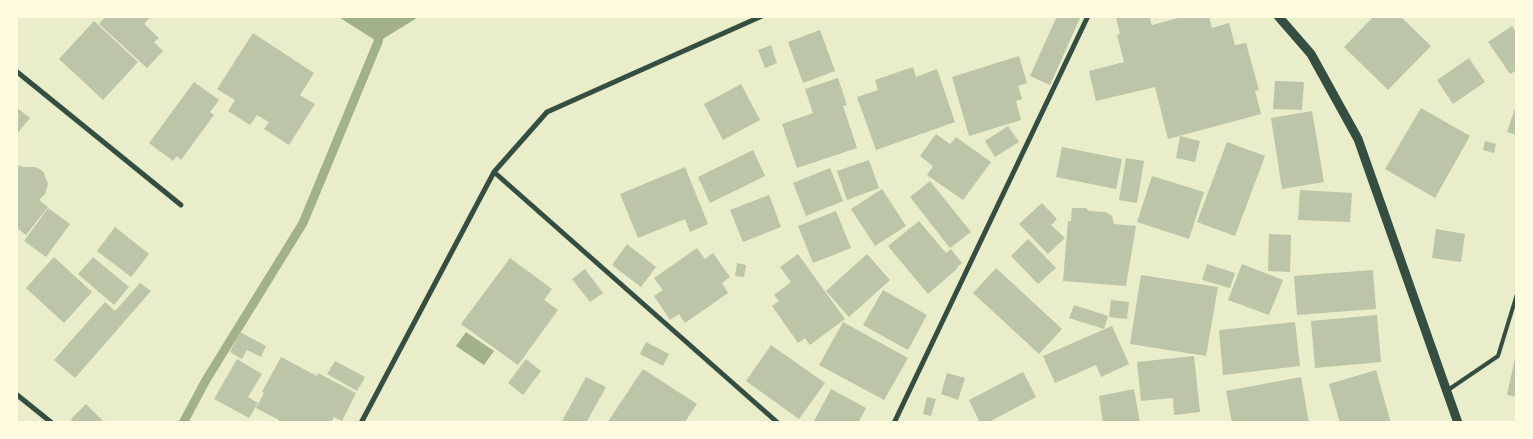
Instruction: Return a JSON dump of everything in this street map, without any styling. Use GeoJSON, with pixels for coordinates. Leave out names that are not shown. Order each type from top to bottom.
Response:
{"type":"FeatureCollection","features":[{"type":"Feature","properties":{"kind":"street"},"geometry":{"type":"LineString","coordinates":[[361,423],[494,172],[547,112],[762,16]]}},
{"type":"Feature","properties":{"kind":"street"},"geometry":{"type":"LineString","coordinates":[[894,423],[1088,16]]}},
{"type":"Feature","properties":{"kind":"street"},"geometry":{"type":"LineString","coordinates":[[1278,16],[1311,54],[1358,139],[1448,390],[1458,423]]}},
{"type":"Feature","properties":{"kind":"street"},"geometry":{"type":"LineString","coordinates":[[16,71],[181,205]]}},
{"type":"Feature","properties":{"kind":"street"},"geometry":{"type":"LineString","coordinates":[[494,172],[778,423]]}},
{"type":"Feature","properties":{"kind":"street"},"geometry":{"type":"LineString","coordinates":[[16,394],[52,423]]}},
{"type":"Feature","properties":{"kind":"lane"},"geometry":{"type":"LineString","coordinates":[[1448,390],[1498,356],[1517,294]]}},
{"type":"Feature","properties":{"kind":"shaded area"},"geometry":{"type":"Polygon","coordinates":[[[337,16],[420,16],[378,42],[337,16]]]}},
{"type":"Feature","properties":{"kind":"shaded area"},"geometry":{"type":"Polygon","coordinates":[[[466,332],[494,351],[484,365],[456,346],[466,332]]]}},
{"type":"Feature","properties":{"kind":"building"},"geometry":{"type":"Polygon","coordinates":[[[106,16],[151,16],[144,24],[159,38],[154,42],[163,51],[147,68],[99,24],[106,16]]]}},
{"type":"Feature","properties":{"kind":"building"},"geometry":{"type":"Polygon","coordinates":[[[1057,16],[1081,16],[1050,85],[1030,76],[1057,16]]]}},
{"type":"Feature","properties":{"kind":"building"},"geometry":{"type":"Polygon","coordinates":[[[1149,16],[1152,25],[1186,16],[1209,16],[1212,28],[1229,23],[1235,45],[1246,43],[1259,90],[1255,91],[1261,114],[1168,139],[1155,87],[1096,101],[1089,71],[1124,62],[1117,35],[1120,34],[1116,17],[1149,16]]]}},
{"type":"Feature","properties":{"kind":"building"},"geometry":{"type":"Polygon","coordinates":[[[1374,16],[1400,16],[1431,46],[1388,90],[1344,47],[1374,16]]]}},
{"type":"Feature","properties":{"kind":"building"},"geometry":{"type":"Polygon","coordinates":[[[94,21],[138,62],[103,100],[59,59],[94,21]]]}},
{"type":"Feature","properties":{"kind":"building"},"geometry":{"type":"Polygon","coordinates":[[[1512,26],[1517,33],[1517,70],[1510,74],[1488,42],[1512,26]]]}},
{"type":"Feature","properties":{"kind":"building"},"geometry":{"type":"Polygon","coordinates":[[[820,30],[835,71],[803,83],[788,42],[820,30]]]}},
{"type":"Feature","properties":{"kind":"building"},"geometry":{"type":"Polygon","coordinates":[[[253,33],[314,73],[300,95],[315,104],[289,145],[264,129],[269,122],[257,115],[250,125],[228,111],[235,100],[217,89],[253,33]]]}},
{"type":"Feature","properties":{"kind":"building"},"geometry":{"type":"Polygon","coordinates":[[[771,45],[777,63],[765,68],[758,50],[771,45]]]}},
{"type":"Feature","properties":{"kind":"building"},"geometry":{"type":"Polygon","coordinates":[[[1019,56],[1027,83],[1018,86],[1022,99],[1016,101],[1021,120],[969,136],[952,77],[1019,56]]]}},
{"type":"Feature","properties":{"kind":"building"},"geometry":{"type":"Polygon","coordinates":[[[1469,58],[1485,82],[1453,104],[1437,80],[1469,58]]]}},
{"type":"Feature","properties":{"kind":"building"},"geometry":{"type":"Polygon","coordinates":[[[913,67],[916,77],[937,69],[955,122],[876,150],[857,97],[878,90],[875,80],[913,67]]]}},
{"type":"Feature","properties":{"kind":"building"},"geometry":{"type":"Polygon","coordinates":[[[838,78],[847,105],[843,106],[857,148],[797,168],[782,124],[813,113],[805,89],[838,78]]]}},
{"type":"Feature","properties":{"kind":"building"},"geometry":{"type":"Polygon","coordinates":[[[1275,81],[1304,82],[1302,110],[1273,109],[1275,81]]]}},
{"type":"Feature","properties":{"kind":"building"},"geometry":{"type":"Polygon","coordinates":[[[194,82],[219,100],[210,112],[214,115],[181,160],[177,156],[173,161],[149,143],[194,82]]]}},
{"type":"Feature","properties":{"kind":"building"},"geometry":{"type":"Polygon","coordinates":[[[741,84],[760,120],[723,140],[704,104],[741,84]]]}},
{"type":"Feature","properties":{"kind":"building"},"geometry":{"type":"Polygon","coordinates":[[[1517,102],[1517,135],[1507,132],[1517,102]]]}},
{"type":"Feature","properties":{"kind":"building"},"geometry":{"type":"Polygon","coordinates":[[[16,107],[30,118],[16,135],[16,107]]]}},
{"type":"Feature","properties":{"kind":"building"},"geometry":{"type":"Polygon","coordinates":[[[1421,108],[1470,136],[1435,198],[1385,169],[1421,108]]]}},
{"type":"Feature","properties":{"kind":"building"},"geometry":{"type":"Polygon","coordinates":[[[1312,111],[1324,182],[1282,189],[1271,118],[1312,111]]]}},
{"type":"Feature","properties":{"kind":"building"},"geometry":{"type":"Polygon","coordinates":[[[1008,126],[1019,142],[995,157],[985,141],[1008,126]]]}},
{"type":"Feature","properties":{"kind":"building"},"geometry":{"type":"Polygon","coordinates":[[[936,134],[950,144],[956,137],[991,162],[963,200],[927,175],[933,166],[920,156],[936,134]]]}},
{"type":"Feature","properties":{"kind":"building"},"geometry":{"type":"Polygon","coordinates":[[[1180,136],[1200,141],[1195,162],[1176,158],[1180,136]]]}},
{"type":"Feature","properties":{"kind":"building"},"geometry":{"type":"Polygon","coordinates":[[[1485,141],[1496,144],[1494,153],[1483,150],[1485,141]]]}},
{"type":"Feature","properties":{"kind":"building"},"geometry":{"type":"Polygon","coordinates":[[[1227,142],[1265,156],[1235,236],[1197,222],[1227,142]]]}},
{"type":"Feature","properties":{"kind":"building"},"geometry":{"type":"Polygon","coordinates":[[[1062,147],[1122,159],[1116,189],[1056,177],[1062,147]]]}},
{"type":"Feature","properties":{"kind":"building"},"geometry":{"type":"Polygon","coordinates":[[[753,150],[765,176],[710,203],[698,177],[753,150]]]}},
{"type":"Feature","properties":{"kind":"building"},"geometry":{"type":"Polygon","coordinates":[[[1126,158],[1144,161],[1137,203],[1119,200],[1126,158]]]}},
{"type":"Feature","properties":{"kind":"building"},"geometry":{"type":"Polygon","coordinates":[[[869,160],[879,188],[847,200],[837,171],[869,160]]]}},
{"type":"Feature","properties":{"kind":"building"},"geometry":{"type":"Polygon","coordinates":[[[16,165],[40,169],[44,173],[48,184],[45,194],[39,200],[48,207],[26,235],[16,227],[16,165]]]}},
{"type":"Feature","properties":{"kind":"building"},"geometry":{"type":"Polygon","coordinates":[[[685,167],[708,224],[690,232],[685,219],[638,238],[620,194],[685,167]]]}},
{"type":"Feature","properties":{"kind":"building"},"geometry":{"type":"Polygon","coordinates":[[[830,168],[843,201],[806,216],[793,183],[830,168]]]}},
{"type":"Feature","properties":{"kind":"building"},"geometry":{"type":"Polygon","coordinates":[[[1152,176],[1204,192],[1189,239],[1137,222],[1152,176]]]}},
{"type":"Feature","properties":{"kind":"building"},"geometry":{"type":"Polygon","coordinates":[[[930,181],[971,232],[950,248],[910,197],[930,181]]]}},
{"type":"Feature","properties":{"kind":"building"},"geometry":{"type":"Polygon","coordinates":[[[882,189],[906,226],[875,246],[851,209],[882,189]]]}},
{"type":"Feature","properties":{"kind":"building"},"geometry":{"type":"Polygon","coordinates":[[[1300,190],[1352,193],[1350,222],[1298,220],[1300,190]]]}},
{"type":"Feature","properties":{"kind":"building"},"geometry":{"type":"Polygon","coordinates":[[[769,195],[781,227],[743,242],[730,210],[769,195]]]}},
{"type":"Feature","properties":{"kind":"building"},"geometry":{"type":"Polygon","coordinates":[[[1042,203],[1057,219],[1051,225],[1065,238],[1048,254],[1019,224],[1042,203]]]}},
{"type":"Feature","properties":{"kind":"building"},"geometry":{"type":"Polygon","coordinates":[[[48,208],[70,224],[46,257],[24,241],[48,208]]]}},
{"type":"Feature","properties":{"kind":"building"},"geometry":{"type":"Polygon","coordinates":[[[1072,208],[1086,208],[1089,211],[1106,212],[1112,216],[1114,224],[1136,226],[1126,286],[1063,281],[1068,221],[1071,221],[1072,208]]]}},
{"type":"Feature","properties":{"kind":"building"},"geometry":{"type":"Polygon","coordinates":[[[836,211],[851,248],[813,263],[798,226],[836,211]]]}},
{"type":"Feature","properties":{"kind":"building"},"geometry":{"type":"Polygon","coordinates":[[[919,221],[946,253],[951,249],[962,263],[928,294],[888,246],[919,221]]]}},
{"type":"Feature","properties":{"kind":"building"},"geometry":{"type":"Polygon","coordinates":[[[115,227],[149,254],[131,277],[97,251],[115,227]]]}},
{"type":"Feature","properties":{"kind":"building"},"geometry":{"type":"Polygon","coordinates":[[[1436,229],[1465,234],[1461,262],[1432,258],[1436,229]]]}},
{"type":"Feature","properties":{"kind":"building"},"geometry":{"type":"Polygon","coordinates":[[[1269,234],[1291,235],[1290,272],[1268,271],[1269,234]]]}},
{"type":"Feature","properties":{"kind":"building"},"geometry":{"type":"Polygon","coordinates":[[[1028,239],[1056,268],[1038,284],[1011,256],[1028,239]]]}},
{"type":"Feature","properties":{"kind":"building"},"geometry":{"type":"Polygon","coordinates":[[[627,244],[656,267],[641,287],[612,265],[627,244]]]}},
{"type":"Feature","properties":{"kind":"building"},"geometry":{"type":"Polygon","coordinates":[[[697,248],[705,259],[713,253],[730,277],[722,283],[728,293],[685,323],[679,314],[670,320],[654,296],[663,290],[654,278],[697,248]]]}},
{"type":"Feature","properties":{"kind":"building"},"geometry":{"type":"Polygon","coordinates":[[[798,254],[845,319],[810,345],[805,338],[798,343],[772,306],[779,301],[774,295],[791,282],[780,267],[798,254]]]}},
{"type":"Feature","properties":{"kind":"building"},"geometry":{"type":"Polygon","coordinates":[[[867,254],[890,280],[849,317],[826,291],[867,254]]]}},
{"type":"Feature","properties":{"kind":"building"},"geometry":{"type":"Polygon","coordinates":[[[54,257],[92,292],[64,323],[26,288],[54,257]]]}},
{"type":"Feature","properties":{"kind":"building"},"geometry":{"type":"Polygon","coordinates":[[[93,257],[129,287],[114,305],[78,274],[93,257]]]}},
{"type":"Feature","properties":{"kind":"building"},"geometry":{"type":"Polygon","coordinates":[[[510,258],[552,289],[544,300],[558,310],[518,365],[461,324],[510,258]]]}},
{"type":"Feature","properties":{"kind":"building"},"geometry":{"type":"Polygon","coordinates":[[[737,263],[746,265],[744,277],[735,276],[737,263]]]}},
{"type":"Feature","properties":{"kind":"building"},"geometry":{"type":"Polygon","coordinates":[[[1207,264],[1235,273],[1230,288],[1202,280],[1207,264]]]}},
{"type":"Feature","properties":{"kind":"building"},"geometry":{"type":"Polygon","coordinates":[[[1242,264],[1283,280],[1269,315],[1228,300],[1242,264]]]}},
{"type":"Feature","properties":{"kind":"building"},"geometry":{"type":"Polygon","coordinates":[[[996,268],[1062,329],[1039,354],[973,293],[996,268]]]}},
{"type":"Feature","properties":{"kind":"building"},"geometry":{"type":"Polygon","coordinates":[[[585,269],[603,293],[590,302],[572,279],[585,269]]]}},
{"type":"Feature","properties":{"kind":"building"},"geometry":{"type":"Polygon","coordinates":[[[1373,270],[1376,309],[1297,315],[1294,276],[1373,270]]]}},
{"type":"Feature","properties":{"kind":"building"},"geometry":{"type":"Polygon","coordinates":[[[1141,275],[1218,287],[1206,356],[1130,344],[1141,275]]]}},
{"type":"Feature","properties":{"kind":"building"},"geometry":{"type":"Polygon","coordinates":[[[140,283],[151,291],[75,378],[54,360],[105,302],[115,311],[140,283]]]}},
{"type":"Feature","properties":{"kind":"building"},"geometry":{"type":"Polygon","coordinates":[[[883,290],[927,315],[908,350],[863,325],[883,290]]]}},
{"type":"Feature","properties":{"kind":"building"},"geometry":{"type":"Polygon","coordinates":[[[1111,300],[1129,302],[1127,319],[1109,317],[1111,300]]]}},
{"type":"Feature","properties":{"kind":"building"},"geometry":{"type":"Polygon","coordinates":[[[1074,305],[1108,316],[1104,329],[1069,318],[1074,305]]]}},
{"type":"Feature","properties":{"kind":"building"},"geometry":{"type":"Polygon","coordinates":[[[1377,315],[1381,362],[1315,368],[1311,321],[1377,315]]]}},
{"type":"Feature","properties":{"kind":"building"},"geometry":{"type":"Polygon","coordinates":[[[843,322],[908,358],[884,400],[819,365],[843,322]]]}},
{"type":"Feature","properties":{"kind":"building"},"geometry":{"type":"Polygon","coordinates":[[[1295,322],[1300,366],[1223,375],[1219,330],[1295,322]]]}},
{"type":"Feature","properties":{"kind":"building"},"geometry":{"type":"Polygon","coordinates":[[[1112,326],[1129,364],[1101,377],[1096,365],[1055,383],[1043,356],[1112,326]]]}},
{"type":"Feature","properties":{"kind":"building"},"geometry":{"type":"Polygon","coordinates":[[[240,332],[266,346],[261,357],[247,350],[242,359],[230,352],[240,332]]]}},
{"type":"Feature","properties":{"kind":"building"},"geometry":{"type":"Polygon","coordinates":[[[646,342],[669,354],[663,366],[640,354],[646,342]]]}},
{"type":"Feature","properties":{"kind":"building"},"geometry":{"type":"Polygon","coordinates":[[[771,345],[825,383],[799,419],[746,381],[771,345]]]}},
{"type":"Feature","properties":{"kind":"building"},"geometry":{"type":"Polygon","coordinates":[[[1517,353],[1517,397],[1507,395],[1517,353]]]}},
{"type":"Feature","properties":{"kind":"building"},"geometry":{"type":"Polygon","coordinates":[[[1194,356],[1200,412],[1174,415],[1173,398],[1141,401],[1137,362],[1194,356]]]}},
{"type":"Feature","properties":{"kind":"building"},"geometry":{"type":"Polygon","coordinates":[[[281,357],[317,376],[318,373],[356,393],[342,421],[334,417],[331,423],[277,423],[279,420],[256,408],[264,393],[262,392],[281,357]]]}},
{"type":"Feature","properties":{"kind":"building"},"geometry":{"type":"Polygon","coordinates":[[[237,359],[262,374],[248,397],[258,403],[249,418],[214,399],[237,359]]]}},
{"type":"Feature","properties":{"kind":"building"},"geometry":{"type":"Polygon","coordinates":[[[526,359],[541,371],[523,395],[508,383],[526,359]]]}},
{"type":"Feature","properties":{"kind":"building"},"geometry":{"type":"Polygon","coordinates":[[[335,361],[365,377],[357,391],[327,374],[335,361]]]}},
{"type":"Feature","properties":{"kind":"building"},"geometry":{"type":"Polygon","coordinates":[[[643,369],[697,404],[684,423],[607,423],[643,369]]]}},
{"type":"Feature","properties":{"kind":"building"},"geometry":{"type":"Polygon","coordinates":[[[1376,370],[1391,423],[1340,423],[1329,384],[1376,370]]]}},
{"type":"Feature","properties":{"kind":"building"},"geometry":{"type":"Polygon","coordinates":[[[1023,372],[1036,397],[987,423],[980,423],[969,400],[1023,372]]]}},
{"type":"Feature","properties":{"kind":"building"},"geometry":{"type":"Polygon","coordinates":[[[947,373],[965,378],[958,400],[941,394],[947,373]]]}},
{"type":"Feature","properties":{"kind":"building"},"geometry":{"type":"Polygon","coordinates":[[[586,377],[606,387],[586,423],[564,423],[562,421],[586,377]]]}},
{"type":"Feature","properties":{"kind":"building"},"geometry":{"type":"Polygon","coordinates":[[[1301,377],[1309,423],[1232,423],[1226,391],[1301,377]]]}},
{"type":"Feature","properties":{"kind":"building"},"geometry":{"type":"Polygon","coordinates":[[[831,389],[866,408],[858,423],[813,423],[831,389]]]}},
{"type":"Feature","properties":{"kind":"building"},"geometry":{"type":"Polygon","coordinates":[[[1134,389],[1140,423],[1103,423],[1099,396],[1134,389]]]}},
{"type":"Feature","properties":{"kind":"building"},"geometry":{"type":"Polygon","coordinates":[[[927,397],[936,399],[931,416],[923,414],[927,397]]]}},
{"type":"Feature","properties":{"kind":"building"},"geometry":{"type":"Polygon","coordinates":[[[86,404],[105,423],[74,423],[71,419],[86,404]]]}},
{"type":"Feature","properties":{"kind":"waterway"},"geometry":{"type":"LineString","coordinates":[[183,423],[206,380],[303,223],[378,42],[383,16]]}}]}
